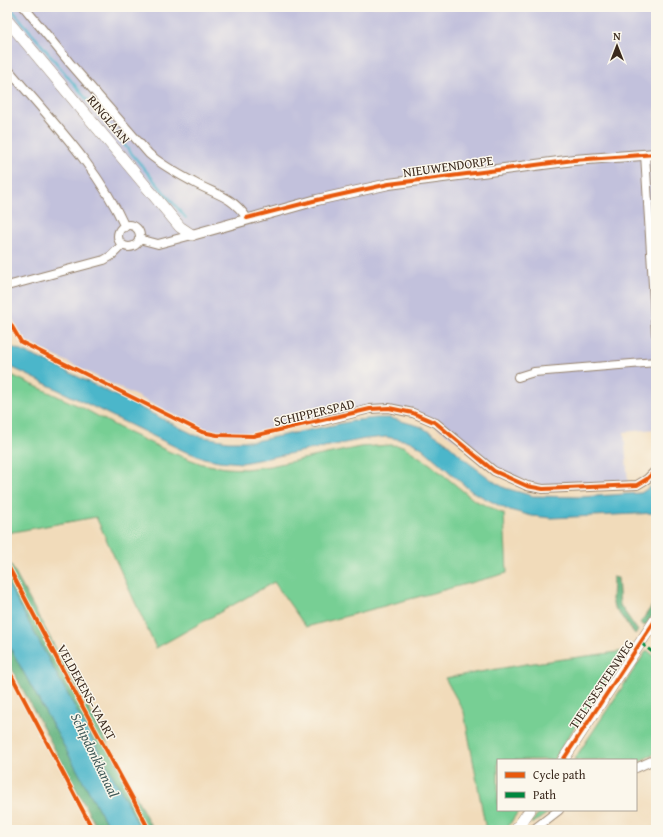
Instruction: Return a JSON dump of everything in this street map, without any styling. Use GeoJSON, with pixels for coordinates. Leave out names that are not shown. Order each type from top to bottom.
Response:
{"type":"FeatureCollection","features":[{"type":"Feature","properties":{"kind":"main road","name":"RINGLAAN"},"geometry":{"type":"LineString","coordinates":[[7,20],[180,227],[192,235]]}},
{"type":"Feature","properties":{"kind":"main road","name":"TIELTSESTEENWEG"},"geometry":{"type":"LineString","coordinates":[[564,759],[656,619]]}},
{"type":"Feature","properties":{"kind":"main road"},"geometry":{"type":"LineString","coordinates":[[516,830],[529,811]]}},
{"type":"Feature","properties":{"kind":"street","name":"RINGLAAN"},"geometry":{"type":"LineString","coordinates":[[24,7],[124,127],[149,154],[157,161],[195,183],[233,202],[247,218]]}},
{"type":"Feature","properties":{"kind":"street"},"geometry":{"type":"LineString","coordinates":[[7,68],[92,169],[108,194],[124,227]]}},
{"type":"Feature","properties":{"kind":"street"},"geometry":{"type":"LineString","coordinates":[[645,154],[656,334]]}},
{"type":"Feature","properties":{"kind":"street","name":"NIEUWENDORPE"},"geometry":{"type":"LineString","coordinates":[[192,235],[247,218],[317,200],[389,184],[574,160],[656,154]]}},
{"type":"Feature","properties":{"kind":"street"},"geometry":{"type":"LineString","coordinates":[[124,227],[134,227],[139,234],[139,239],[134,246],[128,247],[122,245],[118,235],[120,230],[124,227]]}},
{"type":"Feature","properties":{"kind":"street"},"geometry":{"type":"LineString","coordinates":[[139,239],[158,244],[192,235]]}},
{"type":"Feature","properties":{"kind":"street"},"geometry":{"type":"LineString","coordinates":[[7,286],[104,260],[111,256],[122,245]]}},
{"type":"Feature","properties":{"kind":"street"},"geometry":{"type":"LineString","coordinates":[[518,377],[534,372],[656,362]]}},
{"type":"Feature","properties":{"kind":"street","name":"SCHIPPERSPAD"},"geometry":{"type":"LineString","coordinates":[[315,422],[370,409],[389,408],[414,413],[436,423],[494,471],[527,486],[543,489],[637,485],[647,479],[656,470]]}},
{"type":"Feature","properties":{"kind":"street"},"geometry":{"type":"LineString","coordinates":[[637,768],[656,759]]}},
{"type":"Feature","properties":{"kind":"street"},"geometry":{"type":"LineString","coordinates":[[533,830],[559,811]]}},
{"type":"Feature","properties":{"kind":"shaded area"},"geometry":{"type":"Polygon","coordinates":[[[7,7],[656,7],[656,429],[624,432],[628,483],[547,486],[532,484],[507,474],[484,460],[411,409],[328,417],[245,434],[213,432],[197,426],[25,341],[7,309],[7,7]]]}},
{"type":"Feature","properties":{"kind":"green space"},"geometry":{"type":"Polygon","coordinates":[[[7,373],[81,407],[127,432],[170,452],[202,464],[226,468],[245,469],[270,466],[360,447],[391,445],[403,446],[430,464],[474,500],[504,514],[507,573],[306,627],[274,582],[156,648],[96,517],[7,533],[7,373]]]}},
{"type":"Feature","properties":{"kind":"green space"},"geometry":{"type":"Polygon","coordinates":[[[7,558],[153,830],[141,830],[7,582],[7,558]]]}},
{"type":"Feature","properties":{"kind":"green space"},"geometry":{"type":"Polygon","coordinates":[[[613,577],[618,578],[620,605],[638,631],[635,634],[614,607],[612,600],[613,577]]]}},
{"type":"Feature","properties":{"kind":"green space"},"geometry":{"type":"Polygon","coordinates":[[[656,600],[656,611],[645,626],[640,623],[656,600]]]}},
{"type":"Feature","properties":{"kind":"green space"},"geometry":{"type":"Polygon","coordinates":[[[7,641],[110,830],[98,830],[7,660],[7,641]]]}},
{"type":"Feature","properties":{"kind":"green space"},"geometry":{"type":"Polygon","coordinates":[[[647,650],[656,658],[656,753],[637,762],[637,759],[575,759],[647,650]]]}},
{"type":"Feature","properties":{"kind":"green space"},"geometry":{"type":"Polygon","coordinates":[[[625,651],[554,759],[497,759],[497,811],[518,811],[506,830],[486,830],[464,712],[445,678],[526,664],[625,651]]]}},
{"type":"Feature","properties":{"kind":"green space"},"geometry":{"type":"Polygon","coordinates":[[[539,811],[551,811],[532,824],[539,811]]]}},
{"type":"Feature","properties":{"kind":"water"},"geometry":{"type":"Polygon","coordinates":[[[7,345],[50,363],[197,436],[228,441],[255,441],[358,420],[390,418],[419,426],[432,433],[446,442],[469,463],[496,483],[505,488],[533,496],[581,497],[641,493],[656,483],[656,513],[552,518],[532,516],[506,509],[471,491],[422,448],[409,441],[386,437],[365,439],[242,463],[204,458],[184,451],[7,365],[7,345]]]}},
{"type":"Feature","properties":{"kind":"water","name":"Schipdonkkanaal"},"geometry":{"type":"Polygon","coordinates":[[[7,582],[141,830],[110,830],[19,664],[7,641],[7,582]]]}},
{"type":"Feature","properties":{"kind":"waterway"},"geometry":{"type":"LineString","coordinates":[[10,7],[186,218]]}},
{"type":"Feature","properties":{"kind":"marked path"},"geometry":{"type":"LineString","coordinates":[[641,643],[656,655]]}},
{"type":"Feature","properties":{"kind":"cycle path"},"geometry":{"type":"LineString","coordinates":[[247,218],[317,200],[389,184],[574,160],[656,154]]}},
{"type":"Feature","properties":{"kind":"cycle path"},"geometry":{"type":"LineString","coordinates":[[7,318],[21,342],[202,432],[217,435],[253,436],[370,409],[389,408],[413,413],[436,423],[494,471],[527,486],[543,489],[637,485],[647,479],[656,470]]}},
{"type":"Feature","properties":{"kind":"cycle path","name":"VELDEKENS-VAART"},"geometry":{"type":"LineString","coordinates":[[7,564],[149,830]]}},
{"type":"Feature","properties":{"kind":"cycle path"},"geometry":{"type":"LineString","coordinates":[[564,759],[656,619]]}},
{"type":"Feature","properties":{"kind":"cycle path"},"geometry":{"type":"LineString","coordinates":[[7,667],[93,830]]}}]}
